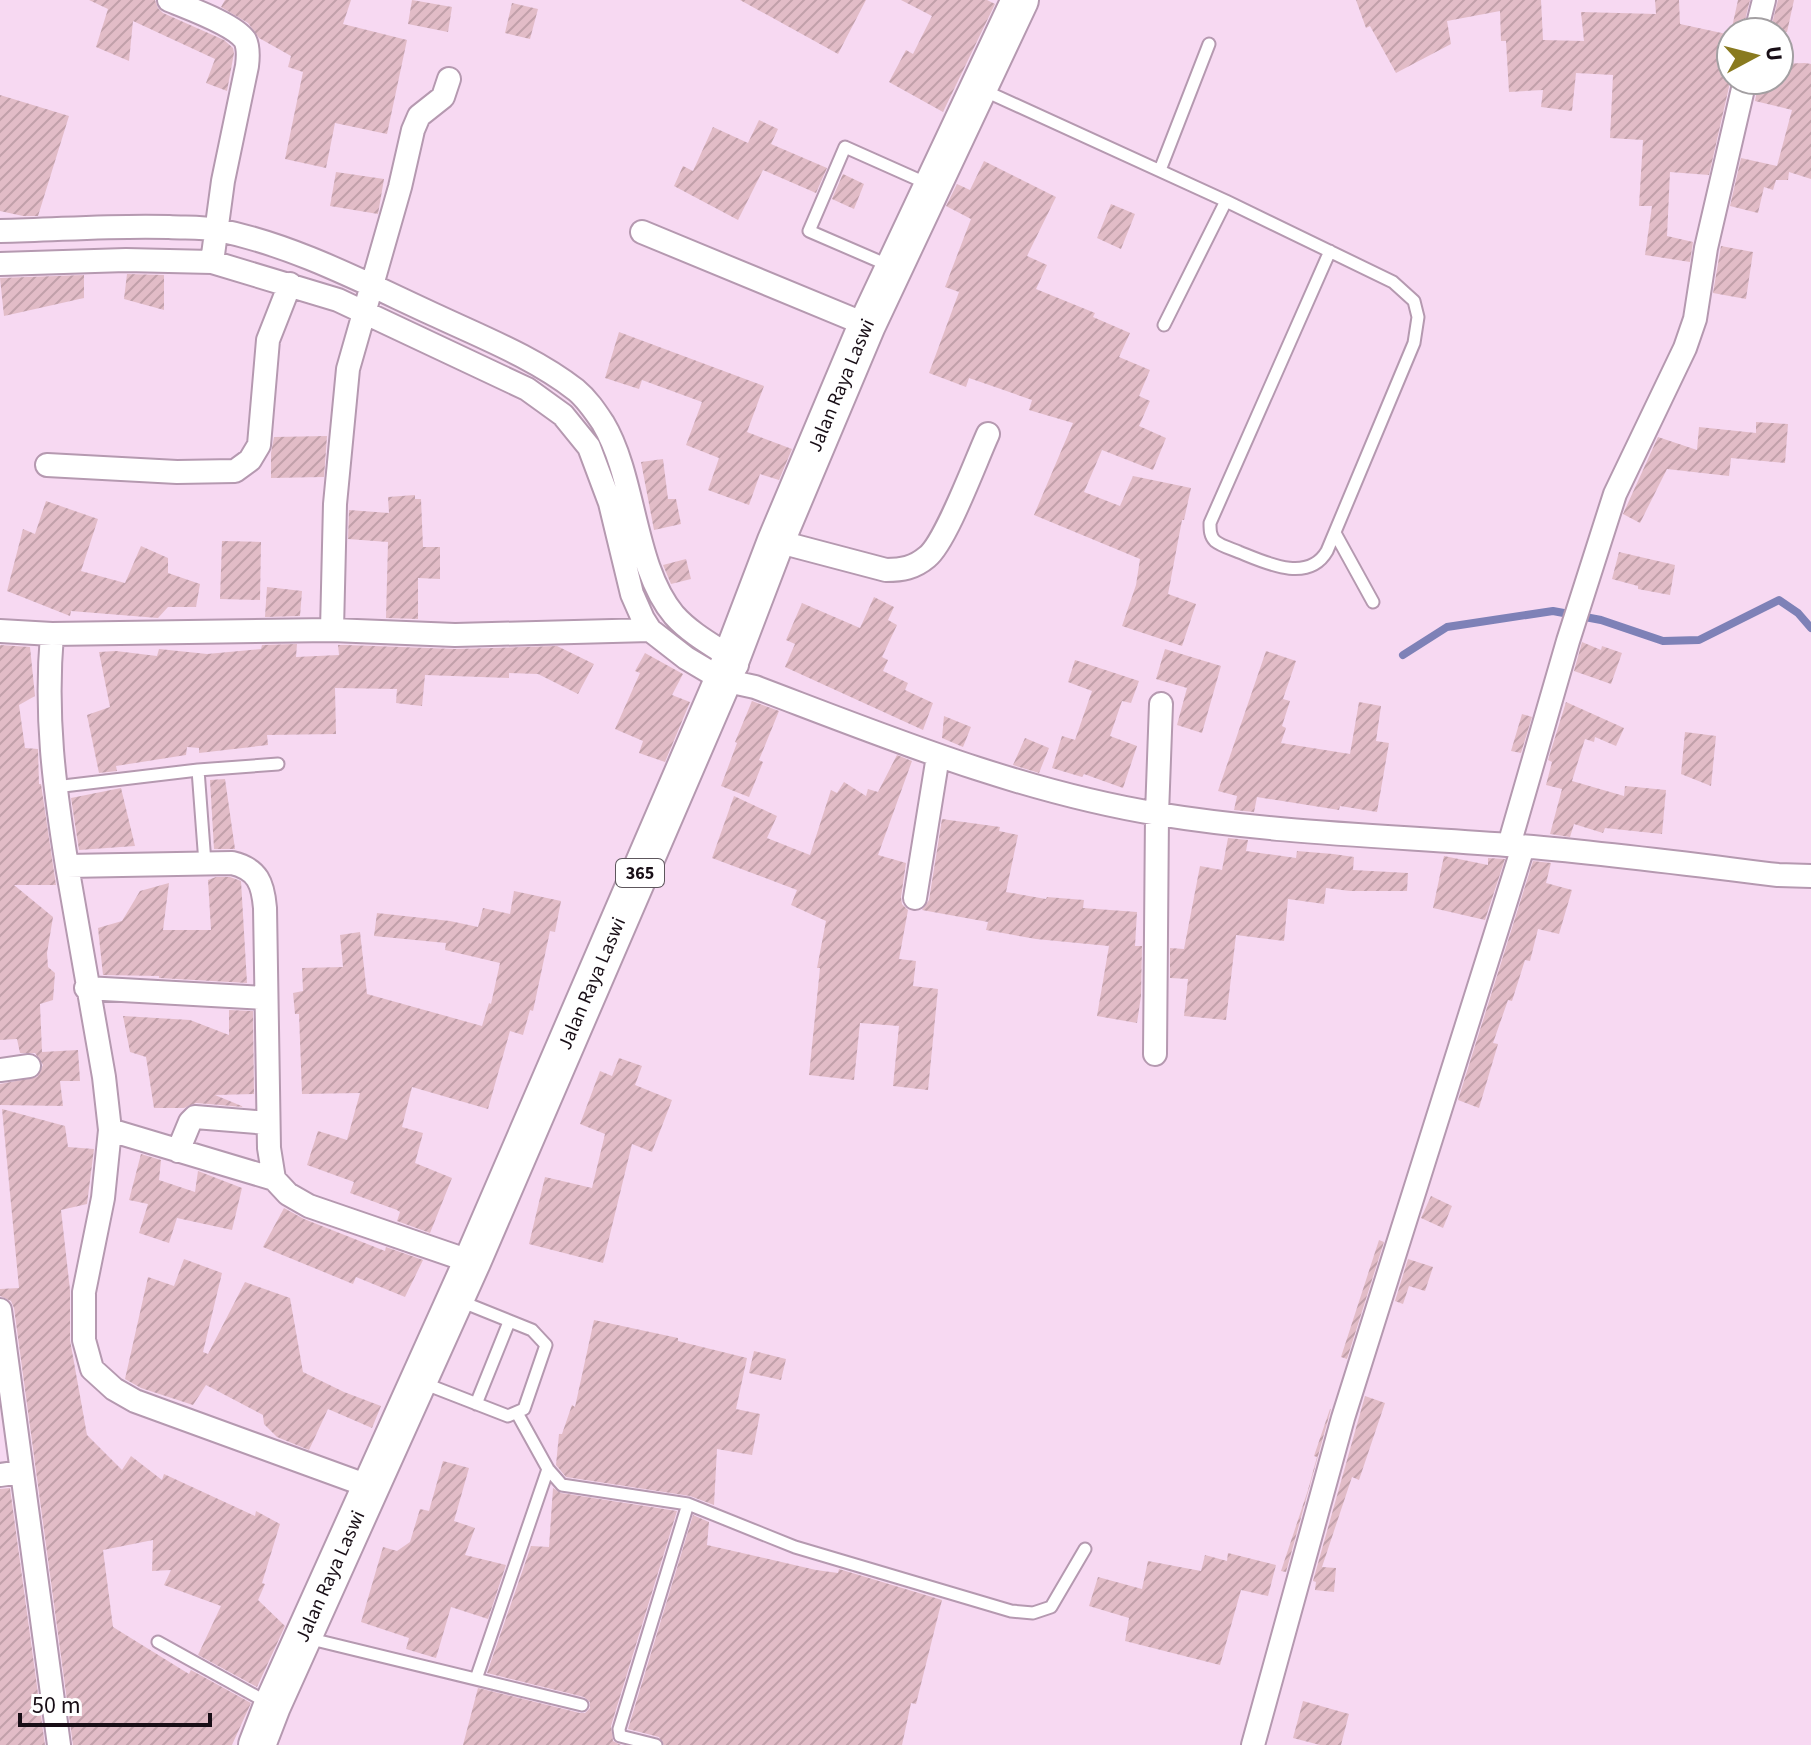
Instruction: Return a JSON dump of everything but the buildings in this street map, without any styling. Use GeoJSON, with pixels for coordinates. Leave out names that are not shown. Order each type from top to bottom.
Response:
{"type":"FeatureCollection","features":[{"type":"Feature","properties":{"kind":"main road","name":"Jalan Raya Laswi"},"geometry":{"type":"LineString","coordinates":[[257,1745],[737,675],[776,541],[867,325],[981,89],[1020,0]]}},
{"type":"Feature","properties":{"kind":"street"},"geometry":{"type":"LineString","coordinates":[[169,0],[237,32],[246,42],[248,51],[215,229],[212,262]]}},
{"type":"Feature","properties":{"kind":"street"},"geometry":{"type":"LineString","coordinates":[[332,630],[335,504],[348,369],[400,187],[413,130],[419,116],[443,97],[449,79]]}},
{"type":"Feature","properties":{"kind":"street"},"geometry":{"type":"LineString","coordinates":[[1253,1745],[1343,1418],[1516,846],[1568,641],[1615,494],[1685,348],[1695,319],[1706,248],[1741,96]]}},
{"type":"Feature","properties":{"kind":"street"},"geometry":{"type":"LineString","coordinates":[[0,231],[96,227],[215,229],[289,251],[372,286],[511,351],[553,375],[588,401],[604,425],[665,602],[737,675]]}},
{"type":"Feature","properties":{"kind":"street"},"geometry":{"type":"LineString","coordinates":[[642,232],[867,325]]}},
{"type":"Feature","properties":{"kind":"street"},"geometry":{"type":"LineString","coordinates":[[0,264],[126,260],[212,262],[290,284],[363,311],[527,389],[563,415],[579,432],[597,464],[632,594],[650,630],[686,658],[737,675],[938,756],[1062,794],[1157,814],[1301,831],[1580,851],[1778,875],[1811,876]]}},
{"type":"Feature","properties":{"kind":"street"},"geometry":{"type":"LineString","coordinates":[[47,465],[177,472],[235,471],[250,460],[259,445],[268,340],[290,284]]}},
{"type":"Feature","properties":{"kind":"street"},"geometry":{"type":"LineString","coordinates":[[776,541],[886,570],[903,570],[915,565],[938,546],[988,434]]}},
{"type":"Feature","properties":{"kind":"street"},"geometry":{"type":"LineString","coordinates":[[0,631],[52,634],[332,630],[455,635],[650,630]]}},
{"type":"Feature","properties":{"kind":"street"},"geometry":{"type":"LineString","coordinates":[[52,634],[48,715],[55,787],[86,988],[104,1077],[110,1130],[103,1198],[84,1292],[84,1340],[92,1369],[114,1389],[135,1401],[371,1487]]}},
{"type":"Feature","properties":{"kind":"street"},"geometry":{"type":"LineString","coordinates":[[1155,1054],[1161,704]]}},
{"type":"Feature","properties":{"kind":"street"},"geometry":{"type":"LineString","coordinates":[[915,898],[938,756]]}},
{"type":"Feature","properties":{"kind":"street"},"geometry":{"type":"LineString","coordinates":[[67,866],[205,863],[243,866],[252,871],[261,883],[265,908],[268,1123],[274,1179]]}},
{"type":"Feature","properties":{"kind":"street"},"geometry":{"type":"LineString","coordinates":[[86,988],[265,998]]}},
{"type":"Feature","properties":{"kind":"street"},"geometry":{"type":"LineString","coordinates":[[0,1070],[29,1066]]}},
{"type":"Feature","properties":{"kind":"street"},"geometry":{"type":"LineString","coordinates":[[178,1151],[195,1117],[268,1123]]}},
{"type":"Feature","properties":{"kind":"street"},"geometry":{"type":"LineString","coordinates":[[110,1130],[274,1179],[288,1194],[309,1206],[472,1262]]}},
{"type":"Feature","properties":{"kind":"street"},"geometry":{"type":"LineString","coordinates":[[0,1310],[11,1474],[59,1745]]}},
{"type":"Feature","properties":{"kind":"lane"},"geometry":{"type":"LineString","coordinates":[[1160,170],[1209,44]]}},
{"type":"Feature","properties":{"kind":"lane"},"geometry":{"type":"LineString","coordinates":[[981,89],[1330,251],[1400,286],[1414,301],[1418,317],[1416,336],[1407,364],[1335,533],[1323,558],[1315,564],[1297,569],[1279,566],[1219,543],[1211,535],[1210,528],[1216,505],[1330,251]]}},
{"type":"Feature","properties":{"kind":"lane"},"geometry":{"type":"LineString","coordinates":[[895,268],[809,231],[845,147],[934,186]]}},
{"type":"Feature","properties":{"kind":"lane"},"geometry":{"type":"LineString","coordinates":[[1164,325],[1226,201]]}},
{"type":"Feature","properties":{"kind":"lane"},"geometry":{"type":"LineString","coordinates":[[1335,533],[1373,602]]}},
{"type":"Feature","properties":{"kind":"lane"},"geometry":{"type":"LineString","coordinates":[[55,787],[278,764]]}},
{"type":"Feature","properties":{"kind":"lane"},"geometry":{"type":"LineString","coordinates":[[198,770],[205,863]]}},
{"type":"Feature","properties":{"kind":"lane"},"geometry":{"type":"LineString","coordinates":[[419,1381],[508,1416],[524,1409],[529,1398],[546,1345],[532,1330],[455,1299]]}},
{"type":"Feature","properties":{"kind":"lane"},"geometry":{"type":"LineString","coordinates":[[476,1404],[509,1322]]}},
{"type":"Feature","properties":{"kind":"lane"},"geometry":{"type":"LineString","coordinates":[[517,1413],[548,1469],[562,1485],[688,1504],[795,1547],[1011,1611],[1033,1613],[1051,1607],[1085,1549]]}},
{"type":"Feature","properties":{"kind":"lane"},"geometry":{"type":"LineString","coordinates":[[476,1679],[548,1469]]}},
{"type":"Feature","properties":{"kind":"lane"},"geometry":{"type":"LineString","coordinates":[[656,1745],[620,1736],[619,1729],[688,1504]]}},
{"type":"Feature","properties":{"kind":"lane"},"geometry":{"type":"LineString","coordinates":[[303,1637],[582,1705]]}},
{"type":"Feature","properties":{"kind":"lane"},"geometry":{"type":"LineString","coordinates":[[158,1642],[272,1706]]}},
{"type":"Feature","properties":{"kind":"waterway"},"geometry":{"type":"LineString","coordinates":[[1403,655],[1447,627],[1553,611],[1601,620],[1663,641],[1699,640],[1779,600],[1798,613],[1811,628]]}}]}
